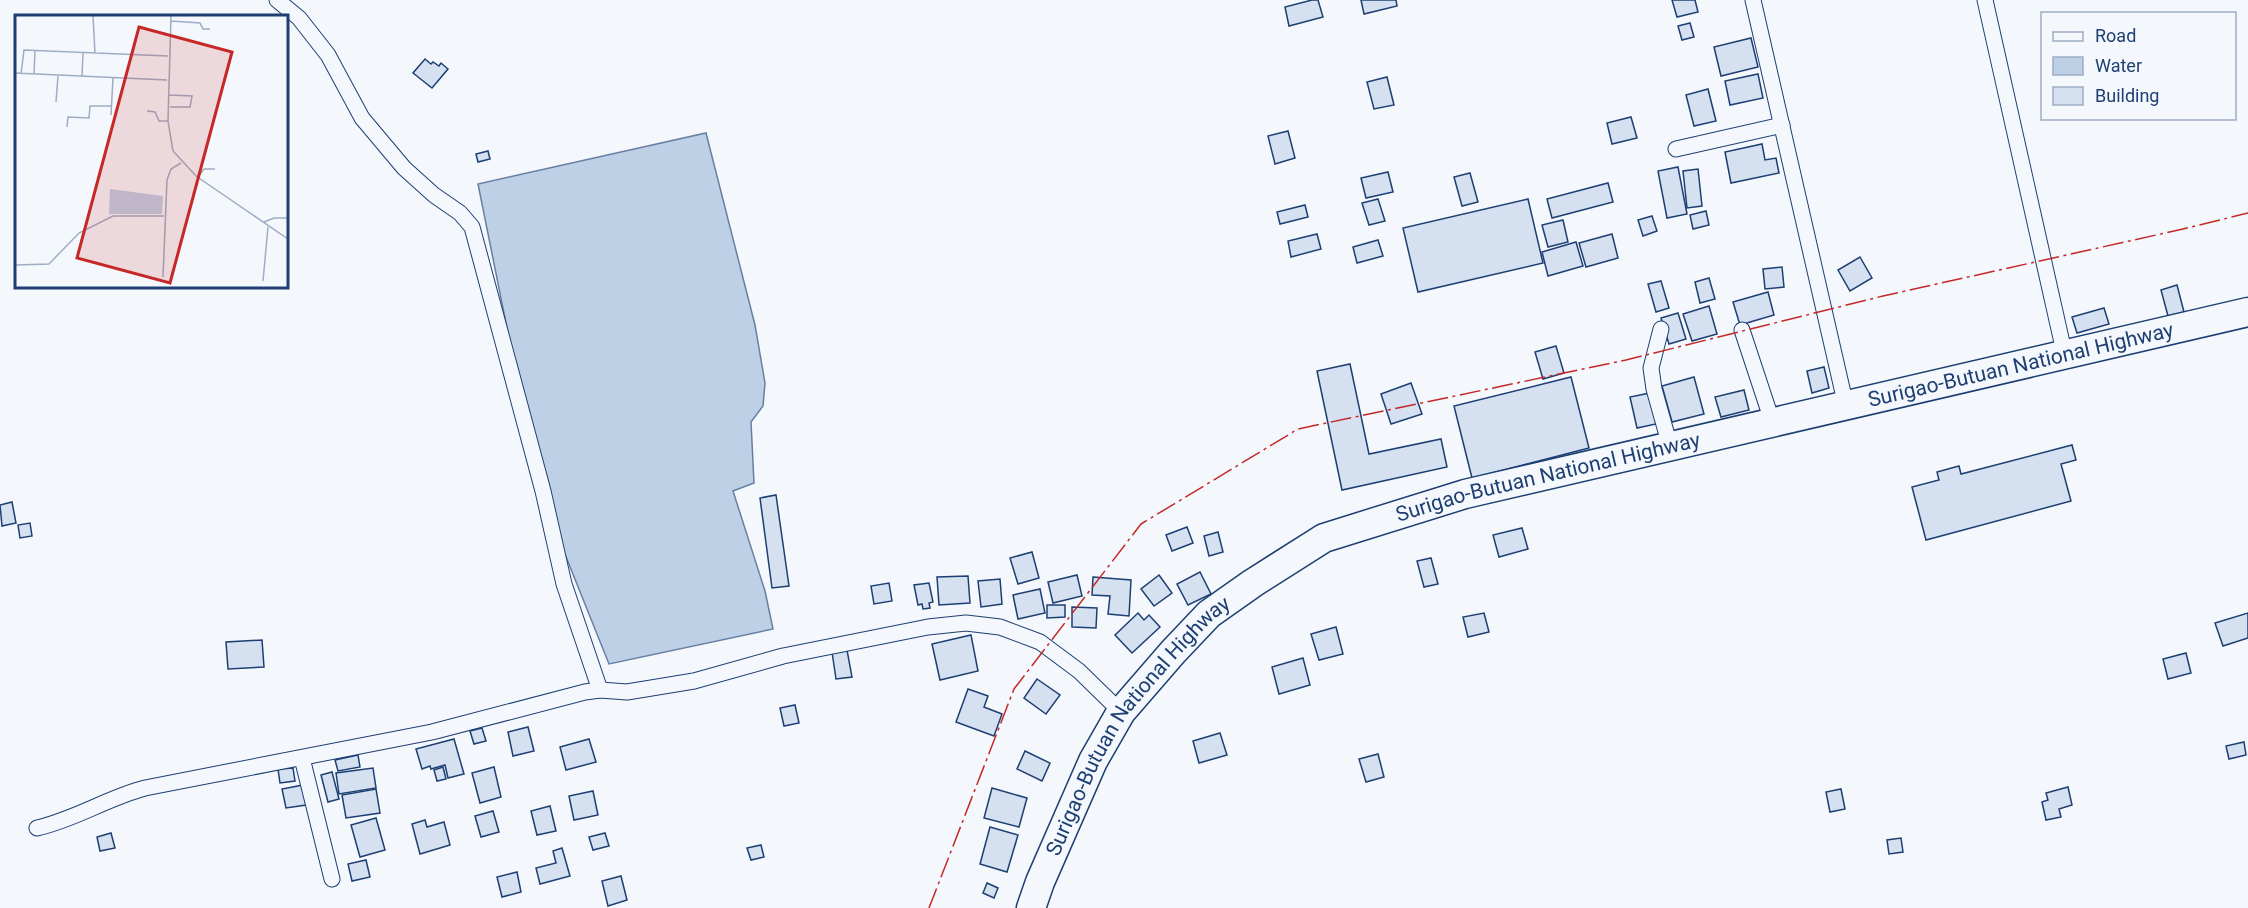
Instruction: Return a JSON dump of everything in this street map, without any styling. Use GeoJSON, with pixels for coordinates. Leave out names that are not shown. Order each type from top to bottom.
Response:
{"type":"FeatureCollection","features":[{"type":"Feature","properties":{"kind":"highway","name":"Surigao-Butuan National Highway"},"geometry":{"type":"LineString","coordinates":[[1031,908],[1040,882],[1093,761],[1121,712],[1209,614],[1324,538],[1465,494],[2248,312]]}},
{"type":"Feature","properties":{"kind":"street"},"geometry":{"type":"LineString","coordinates":[[277,0],[299,18],[328,56],[362,118],[404,168],[434,195],[460,213],[472,227],[543,491],[564,584],[600,690]]}},
{"type":"Feature","properties":{"kind":"street"},"geometry":{"type":"LineString","coordinates":[[1753,0],[1846,406]]}},
{"type":"Feature","properties":{"kind":"street"},"geometry":{"type":"LineString","coordinates":[[1985,0],[2065,356]]}},
{"type":"Feature","properties":{"kind":"street"},"geometry":{"type":"LineString","coordinates":[[1676,149],[1782,125]]}},
{"type":"Feature","properties":{"kind":"street"},"geometry":{"type":"LineString","coordinates":[[1661,329],[1651,368],[1654,389],[1670,446]]}},
{"type":"Feature","properties":{"kind":"street"},"geometry":{"type":"LineString","coordinates":[[1742,330],[1773,424]]}},
{"type":"Feature","properties":{"kind":"street"},"geometry":{"type":"LineString","coordinates":[[37,828],[60,823],[123,794],[145,788],[432,732],[585,692],[600,690],[627,692],[694,681],[783,656],[928,627],[966,623],[1000,627],[1040,642],[1079,671],[1121,712]]}},
{"type":"Feature","properties":{"kind":"street"},"geometry":{"type":"LineString","coordinates":[[302,758],[332,879]]}},
{"type":"Feature","properties":{"kind":"water"},"geometry":{"type":"Polygon","coordinates":[[[706,133],[755,325],[765,383],[763,406],[751,422],[754,483],[733,491],[765,591],[773,629],[609,664],[540,492],[478,184],[706,133]]]}},
{"type":"Feature","properties":{"kind":"building"},"geometry":{"type":"Polygon","coordinates":[[[1318,0],[1323,17],[1289,26],[1285,7],[1318,0]]]}},
{"type":"Feature","properties":{"kind":"building"},"geometry":{"type":"Polygon","coordinates":[[[1361,0],[1396,0],[1397,6],[1364,14],[1361,0]]]}},
{"type":"Feature","properties":{"kind":"building"},"geometry":{"type":"Polygon","coordinates":[[[1672,0],[1695,0],[1698,12],[1677,17],[1672,0]]]}},
{"type":"Feature","properties":{"kind":"building"},"geometry":{"type":"Polygon","coordinates":[[[1690,23],[1694,37],[1682,40],[1678,26],[1690,23]]]}},
{"type":"Feature","properties":{"kind":"building"},"geometry":{"type":"Polygon","coordinates":[[[1751,38],[1758,67],[1721,76],[1714,47],[1751,38]]]}},
{"type":"Feature","properties":{"kind":"building"},"geometry":{"type":"Polygon","coordinates":[[[425,59],[439,66],[441,63],[448,69],[432,88],[413,73],[425,59]]]}},
{"type":"Feature","properties":{"kind":"building"},"geometry":{"type":"Polygon","coordinates":[[[1758,74],[1763,98],[1730,105],[1725,81],[1758,74]]]}},
{"type":"Feature","properties":{"kind":"building"},"geometry":{"type":"Polygon","coordinates":[[[1387,77],[1394,105],[1374,109],[1367,82],[1387,77]]]}},
{"type":"Feature","properties":{"kind":"building"},"geometry":{"type":"Polygon","coordinates":[[[1708,89],[1716,121],[1694,126],[1686,95],[1708,89]]]}},
{"type":"Feature","properties":{"kind":"building"},"geometry":{"type":"Polygon","coordinates":[[[1631,117],[1637,138],[1612,144],[1607,123],[1631,117]]]}},
{"type":"Feature","properties":{"kind":"building"},"geometry":{"type":"Polygon","coordinates":[[[1288,131],[1295,158],[1275,164],[1268,136],[1288,131]]]}},
{"type":"Feature","properties":{"kind":"building"},"geometry":{"type":"Polygon","coordinates":[[[1762,144],[1765,160],[1776,158],[1779,173],[1731,183],[1725,152],[1762,144]]]}},
{"type":"Feature","properties":{"kind":"building"},"geometry":{"type":"Polygon","coordinates":[[[488,151],[490,159],[478,162],[476,154],[488,151]]]}},
{"type":"Feature","properties":{"kind":"building"},"geometry":{"type":"Polygon","coordinates":[[[1678,167],[1687,214],[1667,218],[1658,171],[1678,167]]]}},
{"type":"Feature","properties":{"kind":"building"},"geometry":{"type":"Polygon","coordinates":[[[1698,169],[1702,206],[1687,208],[1683,171],[1698,169]]]}},
{"type":"Feature","properties":{"kind":"building"},"geometry":{"type":"Polygon","coordinates":[[[1388,172],[1393,192],[1366,198],[1361,178],[1388,172]]]}},
{"type":"Feature","properties":{"kind":"building"},"geometry":{"type":"Polygon","coordinates":[[[1470,173],[1478,202],[1462,206],[1454,177],[1470,173]]]}},
{"type":"Feature","properties":{"kind":"building"},"geometry":{"type":"Polygon","coordinates":[[[1608,183],[1613,202],[1552,218],[1547,199],[1608,183]]]}},
{"type":"Feature","properties":{"kind":"building"},"geometry":{"type":"Polygon","coordinates":[[[1378,199],[1385,221],[1369,225],[1362,203],[1378,199]]]}},
{"type":"Feature","properties":{"kind":"building"},"geometry":{"type":"Polygon","coordinates":[[[1528,199],[1543,263],[1418,292],[1403,228],[1528,199]]]}},
{"type":"Feature","properties":{"kind":"building"},"geometry":{"type":"Polygon","coordinates":[[[1305,205],[1308,217],[1280,224],[1277,212],[1305,205]]]}},
{"type":"Feature","properties":{"kind":"building"},"geometry":{"type":"Polygon","coordinates":[[[1706,211],[1709,225],[1693,229],[1690,215],[1706,211]]]}},
{"type":"Feature","properties":{"kind":"building"},"geometry":{"type":"Polygon","coordinates":[[[1652,216],[1657,231],[1643,236],[1638,220],[1652,216]]]}},
{"type":"Feature","properties":{"kind":"building"},"geometry":{"type":"Polygon","coordinates":[[[1563,220],[1568,242],[1548,247],[1542,225],[1563,220]]]}},
{"type":"Feature","properties":{"kind":"building"},"geometry":{"type":"Polygon","coordinates":[[[1317,234],[1321,249],[1291,257],[1288,241],[1317,234]]]}},
{"type":"Feature","properties":{"kind":"building"},"geometry":{"type":"Polygon","coordinates":[[[1612,234],[1618,258],[1586,267],[1579,243],[1612,234]]]}},
{"type":"Feature","properties":{"kind":"building"},"geometry":{"type":"Polygon","coordinates":[[[1378,240],[1383,256],[1357,263],[1353,247],[1378,240]]]}},
{"type":"Feature","properties":{"kind":"building"},"geometry":{"type":"Polygon","coordinates":[[[1576,242],[1583,266],[1548,276],[1542,252],[1576,242]]]}},
{"type":"Feature","properties":{"kind":"building"},"geometry":{"type":"Polygon","coordinates":[[[1860,257],[1872,278],[1850,291],[1838,270],[1860,257]]]}},
{"type":"Feature","properties":{"kind":"building"},"geometry":{"type":"Polygon","coordinates":[[[1782,267],[1784,287],[1765,289],[1763,269],[1782,267]]]}},
{"type":"Feature","properties":{"kind":"building"},"geometry":{"type":"Polygon","coordinates":[[[1709,278],[1715,299],[1700,303],[1695,282],[1709,278]]]}},
{"type":"Feature","properties":{"kind":"building"},"geometry":{"type":"Polygon","coordinates":[[[1661,281],[1669,308],[1656,312],[1648,284],[1661,281]]]}},
{"type":"Feature","properties":{"kind":"building"},"geometry":{"type":"Polygon","coordinates":[[[2177,285],[2184,312],[2168,316],[2161,290],[2177,285]]]}},
{"type":"Feature","properties":{"kind":"building"},"geometry":{"type":"Polygon","coordinates":[[[1768,292],[1774,315],[1740,325],[1733,302],[1768,292]]]}},
{"type":"Feature","properties":{"kind":"building"},"geometry":{"type":"Polygon","coordinates":[[[1709,306],[1717,334],[1692,341],[1683,314],[1709,306]]]}},
{"type":"Feature","properties":{"kind":"building"},"geometry":{"type":"Polygon","coordinates":[[[2104,308],[2109,324],[2077,333],[2072,317],[2104,308]]]}},
{"type":"Feature","properties":{"kind":"building"},"geometry":{"type":"Polygon","coordinates":[[[1678,313],[1686,339],[1669,344],[1661,318],[1678,313]]]}},
{"type":"Feature","properties":{"kind":"building"},"geometry":{"type":"Polygon","coordinates":[[[1556,346],[1564,373],[1543,379],[1535,352],[1556,346]]]}},
{"type":"Feature","properties":{"kind":"building"},"geometry":{"type":"Polygon","coordinates":[[[1350,364],[1369,454],[1441,439],[1447,467],[1342,490],[1317,371],[1350,364]]]}},
{"type":"Feature","properties":{"kind":"building"},"geometry":{"type":"Polygon","coordinates":[[[1824,367],[1829,388],[1812,393],[1807,371],[1824,367]]]}},
{"type":"Feature","properties":{"kind":"building"},"geometry":{"type":"Polygon","coordinates":[[[1571,377],[1589,448],[1472,478],[1454,406],[1571,377]]]}},
{"type":"Feature","properties":{"kind":"building"},"geometry":{"type":"Polygon","coordinates":[[[1694,377],[1704,414],[1672,422],[1662,386],[1694,377]]]}},
{"type":"Feature","properties":{"kind":"building"},"geometry":{"type":"Polygon","coordinates":[[[1411,383],[1422,414],[1391,424],[1381,394],[1411,383]]]}},
{"type":"Feature","properties":{"kind":"building"},"geometry":{"type":"Polygon","coordinates":[[[1744,390],[1749,410],[1721,417],[1715,397],[1744,390]]]}},
{"type":"Feature","properties":{"kind":"building"},"geometry":{"type":"Polygon","coordinates":[[[1650,393],[1656,424],[1637,428],[1630,397],[1650,393]]]}},
{"type":"Feature","properties":{"kind":"building"},"geometry":{"type":"Polygon","coordinates":[[[2072,445],[2076,460],[2061,464],[2071,501],[1926,540],[1912,487],[1939,480],[1937,472],[1959,466],[1961,474],[2072,445]]]}},
{"type":"Feature","properties":{"kind":"building"},"geometry":{"type":"Polygon","coordinates":[[[776,495],[789,586],[772,588],[760,498],[776,495]]]}},
{"type":"Feature","properties":{"kind":"building"},"geometry":{"type":"Polygon","coordinates":[[[12,502],[16,523],[2,526],[0,505],[12,502]]]}},
{"type":"Feature","properties":{"kind":"building"},"geometry":{"type":"Polygon","coordinates":[[[30,523],[32,536],[20,538],[18,525],[30,523]]]}},
{"type":"Feature","properties":{"kind":"building"},"geometry":{"type":"Polygon","coordinates":[[[1187,527],[1193,543],[1172,551],[1166,535],[1187,527]]]}},
{"type":"Feature","properties":{"kind":"building"},"geometry":{"type":"Polygon","coordinates":[[[1522,528],[1528,549],[1499,557],[1493,535],[1522,528]]]}},
{"type":"Feature","properties":{"kind":"building"},"geometry":{"type":"Polygon","coordinates":[[[1218,532],[1223,552],[1209,556],[1204,536],[1218,532]]]}},
{"type":"Feature","properties":{"kind":"building"},"geometry":{"type":"Polygon","coordinates":[[[1032,552],[1039,578],[1018,584],[1010,558],[1032,552]]]}},
{"type":"Feature","properties":{"kind":"building"},"geometry":{"type":"Polygon","coordinates":[[[1431,558],[1438,584],[1424,587],[1417,561],[1431,558]]]}},
{"type":"Feature","properties":{"kind":"building"},"geometry":{"type":"Polygon","coordinates":[[[1200,572],[1211,594],[1188,605],[1177,584],[1200,572]]]}},
{"type":"Feature","properties":{"kind":"building"},"geometry":{"type":"Polygon","coordinates":[[[1077,575],[1082,596],[1053,603],[1048,582],[1077,575]]]}},
{"type":"Feature","properties":{"kind":"building"},"geometry":{"type":"Polygon","coordinates":[[[1159,575],[1172,593],[1154,606],[1141,589],[1159,575]]]}},
{"type":"Feature","properties":{"kind":"building"},"geometry":{"type":"Polygon","coordinates":[[[968,576],[970,603],[939,605],[937,577],[968,576]]]}},
{"type":"Feature","properties":{"kind":"building"},"geometry":{"type":"Polygon","coordinates":[[[1093,577],[1131,580],[1129,616],[1108,614],[1110,596],[1092,595],[1093,577]]]}},
{"type":"Feature","properties":{"kind":"building"},"geometry":{"type":"Polygon","coordinates":[[[1000,579],[1002,604],[981,607],[978,581],[1000,579]]]}},
{"type":"Feature","properties":{"kind":"building"},"geometry":{"type":"Polygon","coordinates":[[[889,583],[892,601],[874,604],[871,586],[889,583]]]}},
{"type":"Feature","properties":{"kind":"building"},"geometry":{"type":"Polygon","coordinates":[[[929,583],[933,602],[929,603],[930,608],[923,609],[922,604],[918,605],[914,585],[929,583]]]}},
{"type":"Feature","properties":{"kind":"building"},"geometry":{"type":"Polygon","coordinates":[[[1040,589],[1045,613],[1018,619],[1013,595],[1040,589]]]}},
{"type":"Feature","properties":{"kind":"building"},"geometry":{"type":"Polygon","coordinates":[[[1047,605],[1065,605],[1065,617],[1047,618],[1047,605]]]}},
{"type":"Feature","properties":{"kind":"building"},"geometry":{"type":"Polygon","coordinates":[[[1072,607],[1097,608],[1096,628],[1072,627],[1072,607]]]}},
{"type":"Feature","properties":{"kind":"building"},"geometry":{"type":"Polygon","coordinates":[[[1138,613],[1144,620],[1149,615],[1160,627],[1132,653],[1115,635],[1138,613]]]}},
{"type":"Feature","properties":{"kind":"building"},"geometry":{"type":"Polygon","coordinates":[[[1484,613],[1489,632],[1468,637],[1463,617],[1484,613]]]}},
{"type":"Feature","properties":{"kind":"building"},"geometry":{"type":"Polygon","coordinates":[[[2248,613],[2248,638],[2223,646],[2215,623],[2248,613]]]}},
{"type":"Feature","properties":{"kind":"building"},"geometry":{"type":"Polygon","coordinates":[[[1336,627],[1343,654],[1319,660],[1311,634],[1336,627]]]}},
{"type":"Feature","properties":{"kind":"building"},"geometry":{"type":"Polygon","coordinates":[[[971,635],[978,671],[940,680],[932,644],[971,635]]]}},
{"type":"Feature","properties":{"kind":"building"},"geometry":{"type":"Polygon","coordinates":[[[262,640],[264,667],[228,669],[226,642],[262,640]]]}},
{"type":"Feature","properties":{"kind":"building"},"geometry":{"type":"Polygon","coordinates":[[[847,650],[852,677],[836,679],[832,652],[847,650]]]}},
{"type":"Feature","properties":{"kind":"building"},"geometry":{"type":"Polygon","coordinates":[[[2186,653],[2191,673],[2168,679],[2163,659],[2186,653]]]}},
{"type":"Feature","properties":{"kind":"building"},"geometry":{"type":"Polygon","coordinates":[[[1303,658],[1310,685],[1279,694],[1272,667],[1303,658]]]}},
{"type":"Feature","properties":{"kind":"building"},"geometry":{"type":"Polygon","coordinates":[[[1037,679],[1060,695],[1046,714],[1024,698],[1037,679]]]}},
{"type":"Feature","properties":{"kind":"building"},"geometry":{"type":"Polygon","coordinates":[[[968,689],[988,696],[984,707],[1002,714],[994,736],[956,722],[968,689]]]}},
{"type":"Feature","properties":{"kind":"building"},"geometry":{"type":"Polygon","coordinates":[[[795,705],[799,723],[784,726],[780,708],[795,705]]]}},
{"type":"Feature","properties":{"kind":"building"},"geometry":{"type":"Polygon","coordinates":[[[528,727],[534,751],[513,756],[508,732],[528,727]]]}},
{"type":"Feature","properties":{"kind":"building"},"geometry":{"type":"Polygon","coordinates":[[[482,728],[486,741],[474,744],[470,731],[482,728]]]}},
{"type":"Feature","properties":{"kind":"building"},"geometry":{"type":"Polygon","coordinates":[[[1220,733],[1227,755],[1199,763],[1193,741],[1220,733]]]}},
{"type":"Feature","properties":{"kind":"building"},"geometry":{"type":"Polygon","coordinates":[[[454,739],[464,774],[448,778],[445,765],[422,769],[416,749],[454,739]]]}},
{"type":"Feature","properties":{"kind":"building"},"geometry":{"type":"Polygon","coordinates":[[[589,739],[596,762],[566,770],[560,747],[589,739]]]}},
{"type":"Feature","properties":{"kind":"building"},"geometry":{"type":"Polygon","coordinates":[[[2244,742],[2246,755],[2229,759],[2226,746],[2244,742]]]}},
{"type":"Feature","properties":{"kind":"building"},"geometry":{"type":"Polygon","coordinates":[[[1025,751],[1050,763],[1042,781],[1017,769],[1025,751]]]}},
{"type":"Feature","properties":{"kind":"building"},"geometry":{"type":"Polygon","coordinates":[[[1378,754],[1384,777],[1366,782],[1359,759],[1378,754]]]}},
{"type":"Feature","properties":{"kind":"building"},"geometry":{"type":"Polygon","coordinates":[[[358,755],[360,767],[338,771],[335,760],[358,755]]]}},
{"type":"Feature","properties":{"kind":"building"},"geometry":{"type":"Polygon","coordinates":[[[443,767],[446,779],[437,781],[434,770],[443,767]]]}},
{"type":"Feature","properties":{"kind":"building"},"geometry":{"type":"Polygon","coordinates":[[[494,767],[501,797],[480,803],[472,773],[494,767]]]}},
{"type":"Feature","properties":{"kind":"building"},"geometry":{"type":"Polygon","coordinates":[[[293,768],[295,781],[280,783],[278,769],[293,768]]]}},
{"type":"Feature","properties":{"kind":"building"},"geometry":{"type":"Polygon","coordinates":[[[373,768],[376,788],[339,794],[336,773],[373,768]]]}},
{"type":"Feature","properties":{"kind":"building"},"geometry":{"type":"Polygon","coordinates":[[[332,772],[339,799],[328,802],[321,775],[332,772]]]}},
{"type":"Feature","properties":{"kind":"building"},"geometry":{"type":"Polygon","coordinates":[[[303,785],[306,805],[286,808],[282,789],[303,785]]]}},
{"type":"Feature","properties":{"kind":"building"},"geometry":{"type":"Polygon","coordinates":[[[2068,787],[2072,805],[2059,809],[2061,817],[2046,820],[2042,802],[2048,800],[2046,793],[2068,787]]]}},
{"type":"Feature","properties":{"kind":"building"},"geometry":{"type":"Polygon","coordinates":[[[992,788],[1027,798],[1019,827],[984,818],[992,788]]]}},
{"type":"Feature","properties":{"kind":"building"},"geometry":{"type":"Polygon","coordinates":[[[376,789],[380,813],[346,818],[342,795],[376,789]]]}},
{"type":"Feature","properties":{"kind":"building"},"geometry":{"type":"Polygon","coordinates":[[[1841,789],[1845,809],[1830,812],[1826,792],[1841,789]]]}},
{"type":"Feature","properties":{"kind":"building"},"geometry":{"type":"Polygon","coordinates":[[[593,791],[598,815],[574,820],[569,796],[593,791]]]}},
{"type":"Feature","properties":{"kind":"building"},"geometry":{"type":"Polygon","coordinates":[[[550,806],[556,831],[537,835],[531,811],[550,806]]]}},
{"type":"Feature","properties":{"kind":"building"},"geometry":{"type":"Polygon","coordinates":[[[493,811],[499,832],[481,837],[475,816],[493,811]]]}},
{"type":"Feature","properties":{"kind":"building"},"geometry":{"type":"Polygon","coordinates":[[[376,818],[385,850],[360,857],[351,825],[376,818]]]}},
{"type":"Feature","properties":{"kind":"building"},"geometry":{"type":"Polygon","coordinates":[[[425,820],[427,827],[444,822],[450,845],[420,854],[412,824],[425,820]]]}},
{"type":"Feature","properties":{"kind":"building"},"geometry":{"type":"Polygon","coordinates":[[[990,827],[1018,835],[1007,872],[980,864],[990,827]]]}},
{"type":"Feature","properties":{"kind":"building"},"geometry":{"type":"Polygon","coordinates":[[[111,833],[115,848],[100,851],[97,837],[111,833]]]}},
{"type":"Feature","properties":{"kind":"building"},"geometry":{"type":"Polygon","coordinates":[[[605,833],[609,846],[593,850],[589,837],[605,833]]]}},
{"type":"Feature","properties":{"kind":"building"},"geometry":{"type":"Polygon","coordinates":[[[1901,838],[1903,852],[1889,854],[1887,840],[1901,838]]]}},
{"type":"Feature","properties":{"kind":"building"},"geometry":{"type":"Polygon","coordinates":[[[761,845],[764,857],[751,860],[747,848],[761,845]]]}},
{"type":"Feature","properties":{"kind":"building"},"geometry":{"type":"Polygon","coordinates":[[[562,848],[570,876],[540,884],[536,868],[556,863],[553,851],[562,848]]]}},
{"type":"Feature","properties":{"kind":"building"},"geometry":{"type":"Polygon","coordinates":[[[366,860],[370,877],[352,881],[348,864],[366,860]]]}},
{"type":"Feature","properties":{"kind":"building"},"geometry":{"type":"Polygon","coordinates":[[[517,872],[521,892],[502,897],[497,877],[517,872]]]}},
{"type":"Feature","properties":{"kind":"building"},"geometry":{"type":"Polygon","coordinates":[[[621,876],[627,900],[608,906],[602,881],[621,876]]]}},
{"type":"Feature","properties":{"kind":"building"},"geometry":{"type":"Polygon","coordinates":[[[987,883],[998,888],[994,898],[983,893],[987,883]]]}},
{"type":"Feature","properties":{"kind":"power"},"geometry":{"type":"LineString","coordinates":[[929,908],[1014,689],[1141,524],[1298,429],[1626,360],[1883,296],[2248,213]]}}]}
